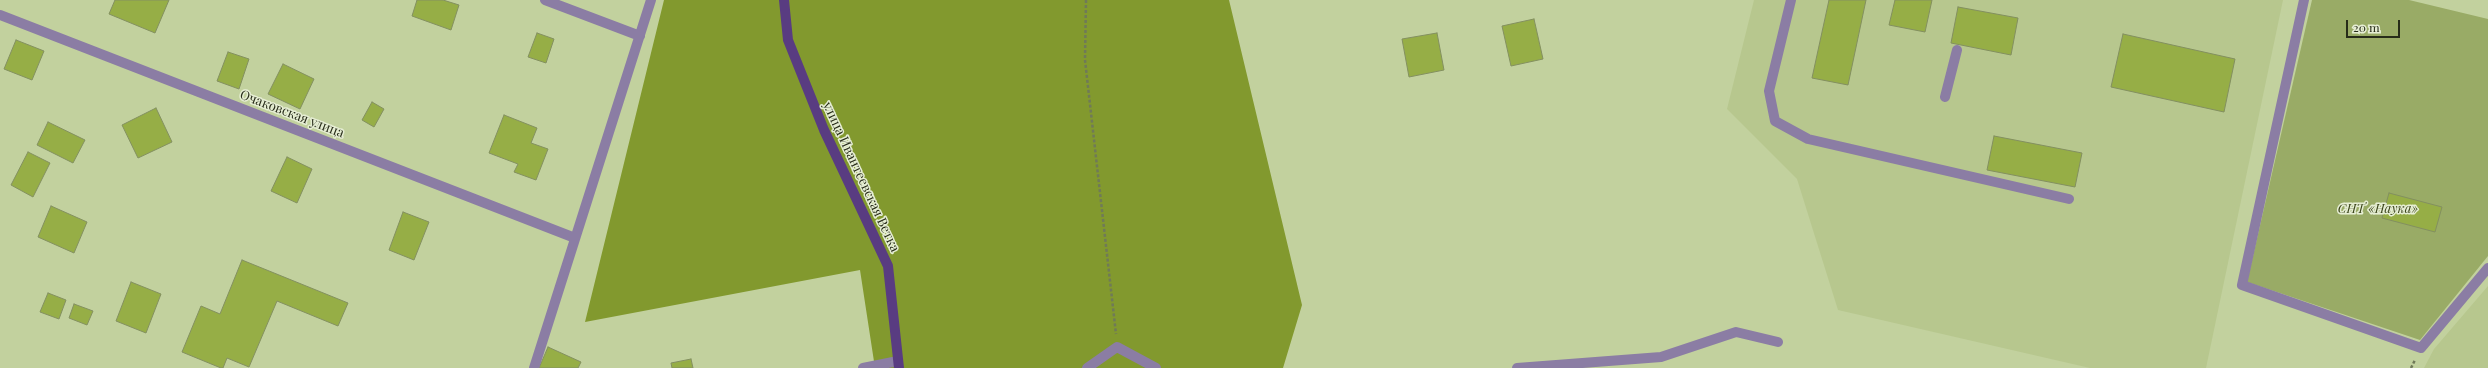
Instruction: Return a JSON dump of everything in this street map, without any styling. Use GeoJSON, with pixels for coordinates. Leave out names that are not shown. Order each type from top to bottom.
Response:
{"type":"FeatureCollection","features":[{"type":"Feature","properties":{"kind":"main road","name":"улица Ивантеевская Ветка"},"geometry":{"type":"LineString","coordinates":[[784,0],[788,40],[824,130],[888,266],[898,364]]}},
{"type":"Feature","properties":{"kind":"street"},"geometry":{"type":"LineString","coordinates":[[545,0],[640,36]]}},
{"type":"Feature","properties":{"kind":"street"},"geometry":{"type":"LineString","coordinates":[[534,368],[651,0]]}},
{"type":"Feature","properties":{"kind":"street"},"geometry":{"type":"LineString","coordinates":[[1791,0],[1769,91],[1775,121],[1808,139],[2069,199]]}},
{"type":"Feature","properties":{"kind":"street"},"geometry":{"type":"LineString","coordinates":[[2304,0],[2242,285],[2421,348],[2488,268]]}},
{"type":"Feature","properties":{"kind":"street","name":"Очаковская улица"},"geometry":{"type":"LineString","coordinates":[[0,15],[575,238]]}},
{"type":"Feature","properties":{"kind":"street"},"geometry":{"type":"LineString","coordinates":[[1945,97],[1957,50]]}},
{"type":"Feature","properties":{"kind":"street"},"geometry":{"type":"LineString","coordinates":[[1517,368],[1661,357],[1736,332],[1778,342]]}},
{"type":"Feature","properties":{"kind":"street"},"geometry":{"type":"LineString","coordinates":[[1087,368],[1117,347],[1156,368]]}},
{"type":"Feature","properties":{"kind":"street"},"geometry":{"type":"LineString","coordinates":[[863,368],[898,364]]}},
{"type":"Feature","properties":{"kind":"path"},"geometry":{"type":"LineString","coordinates":[[1086,0],[1084,60],[1117,347]]}},
{"type":"Feature","properties":{"kind":"shaded area"},"geometry":{"type":"Polygon","coordinates":[[[1754,0],[2283,0],[2206,368],[2090,368],[1838,310],[1797,179],[1727,109],[1754,0]]]}},
{"type":"Feature","properties":{"kind":"shaded area"},"geometry":{"type":"Polygon","coordinates":[[[2488,286],[2488,368],[2424,368],[2434,349],[2488,286]]]}},
{"type":"Feature","properties":{"kind":"green space"},"geometry":{"type":"Polygon","coordinates":[[[664,0],[1229,0],[1302,305],[1283,368],[875,368],[860,270],[585,322],[664,0]]]}},
{"type":"Feature","properties":{"kind":"green space","name":"СНТ «Наука»"},"geometry":{"type":"Polygon","coordinates":[[[2312,0],[2409,0],[2488,19],[2488,256],[2420,340],[2247,282],[2312,0]]]}},
{"type":"Feature","properties":{"kind":"building"},"geometry":{"type":"Polygon","coordinates":[[[115,0],[169,0],[155,33],[109,14],[115,0]]]}},
{"type":"Feature","properties":{"kind":"building"},"geometry":{"type":"Polygon","coordinates":[[[417,0],[443,0],[459,5],[451,30],[412,16],[417,0]]]}},
{"type":"Feature","properties":{"kind":"building"},"geometry":{"type":"Polygon","coordinates":[[[1829,0],[1866,0],[1848,85],[1812,78],[1829,0]]]}},
{"type":"Feature","properties":{"kind":"building"},"geometry":{"type":"Polygon","coordinates":[[[1895,0],[1932,0],[1925,32],[1889,25],[1895,0]]]}},
{"type":"Feature","properties":{"kind":"building"},"geometry":{"type":"Polygon","coordinates":[[[1958,7],[2018,18],[2011,55],[1951,43],[1958,7]]]}},
{"type":"Feature","properties":{"kind":"building"},"geometry":{"type":"Polygon","coordinates":[[[1534,19],[1543,59],[1511,66],[1502,26],[1534,19]]]}},
{"type":"Feature","properties":{"kind":"building"},"geometry":{"type":"Polygon","coordinates":[[[537,33],[554,39],[546,63],[528,57],[537,33]]]}},
{"type":"Feature","properties":{"kind":"building"},"geometry":{"type":"Polygon","coordinates":[[[1437,33],[1444,70],[1409,77],[1402,39],[1437,33]]]}},
{"type":"Feature","properties":{"kind":"building"},"geometry":{"type":"Polygon","coordinates":[[[2123,34],[2235,59],[2224,112],[2111,87],[2123,34]]]}},
{"type":"Feature","properties":{"kind":"building"},"geometry":{"type":"Polygon","coordinates":[[[16,40],[44,51],[32,80],[4,69],[16,40]]]}},
{"type":"Feature","properties":{"kind":"building"},"geometry":{"type":"Polygon","coordinates":[[[228,52],[249,59],[239,89],[217,81],[228,52]]]}},
{"type":"Feature","properties":{"kind":"building"},"geometry":{"type":"Polygon","coordinates":[[[283,64],[314,79],[300,109],[268,94],[283,64]]]}},
{"type":"Feature","properties":{"kind":"building"},"geometry":{"type":"Polygon","coordinates":[[[372,102],[384,109],[374,127],[362,120],[372,102]]]}},
{"type":"Feature","properties":{"kind":"building"},"geometry":{"type":"Polygon","coordinates":[[[156,108],[172,142],[138,158],[122,125],[156,108]]]}},
{"type":"Feature","properties":{"kind":"building"},"geometry":{"type":"Polygon","coordinates":[[[504,115],[537,128],[531,143],[548,149],[536,180],[514,172],[518,164],[489,153],[504,115]]]}},
{"type":"Feature","properties":{"kind":"building"},"geometry":{"type":"Polygon","coordinates":[[[48,122],[85,140],[73,163],[37,145],[48,122]]]}},
{"type":"Feature","properties":{"kind":"building"},"geometry":{"type":"Polygon","coordinates":[[[1994,136],[2082,153],[2075,187],[1987,170],[1994,136]]]}},
{"type":"Feature","properties":{"kind":"building"},"geometry":{"type":"Polygon","coordinates":[[[28,152],[50,163],[33,197],[11,185],[28,152]]]}},
{"type":"Feature","properties":{"kind":"building"},"geometry":{"type":"Polygon","coordinates":[[[287,157],[312,169],[297,203],[271,191],[287,157]]]}},
{"type":"Feature","properties":{"kind":"building"},"geometry":{"type":"Polygon","coordinates":[[[2389,193],[2442,207],[2435,232],[2382,218],[2389,193]]]}},
{"type":"Feature","properties":{"kind":"building"},"geometry":{"type":"Polygon","coordinates":[[[51,206],[87,222],[74,253],[38,237],[51,206]]]}},
{"type":"Feature","properties":{"kind":"building"},"geometry":{"type":"Polygon","coordinates":[[[403,212],[429,222],[414,260],[389,250],[403,212]]]}},
{"type":"Feature","properties":{"kind":"building"},"geometry":{"type":"Polygon","coordinates":[[[242,260],[348,303],[338,326],[277,301],[249,367],[227,358],[223,368],[221,368],[182,352],[201,306],[220,314],[242,260]]]}},
{"type":"Feature","properties":{"kind":"building"},"geometry":{"type":"Polygon","coordinates":[[[131,282],[161,294],[146,333],[116,321],[131,282]]]}},
{"type":"Feature","properties":{"kind":"building"},"geometry":{"type":"Polygon","coordinates":[[[48,293],[66,300],[59,319],[40,312],[48,293]]]}},
{"type":"Feature","properties":{"kind":"building"},"geometry":{"type":"Polygon","coordinates":[[[74,304],[93,311],[87,325],[69,318],[74,304]]]}},
{"type":"Feature","properties":{"kind":"building"},"geometry":{"type":"Polygon","coordinates":[[[548,347],[581,362],[578,368],[539,368],[548,347]]]}},
{"type":"Feature","properties":{"kind":"building"},"geometry":{"type":"Polygon","coordinates":[[[691,359],[693,368],[672,368],[671,363],[691,359]]]}}]}
